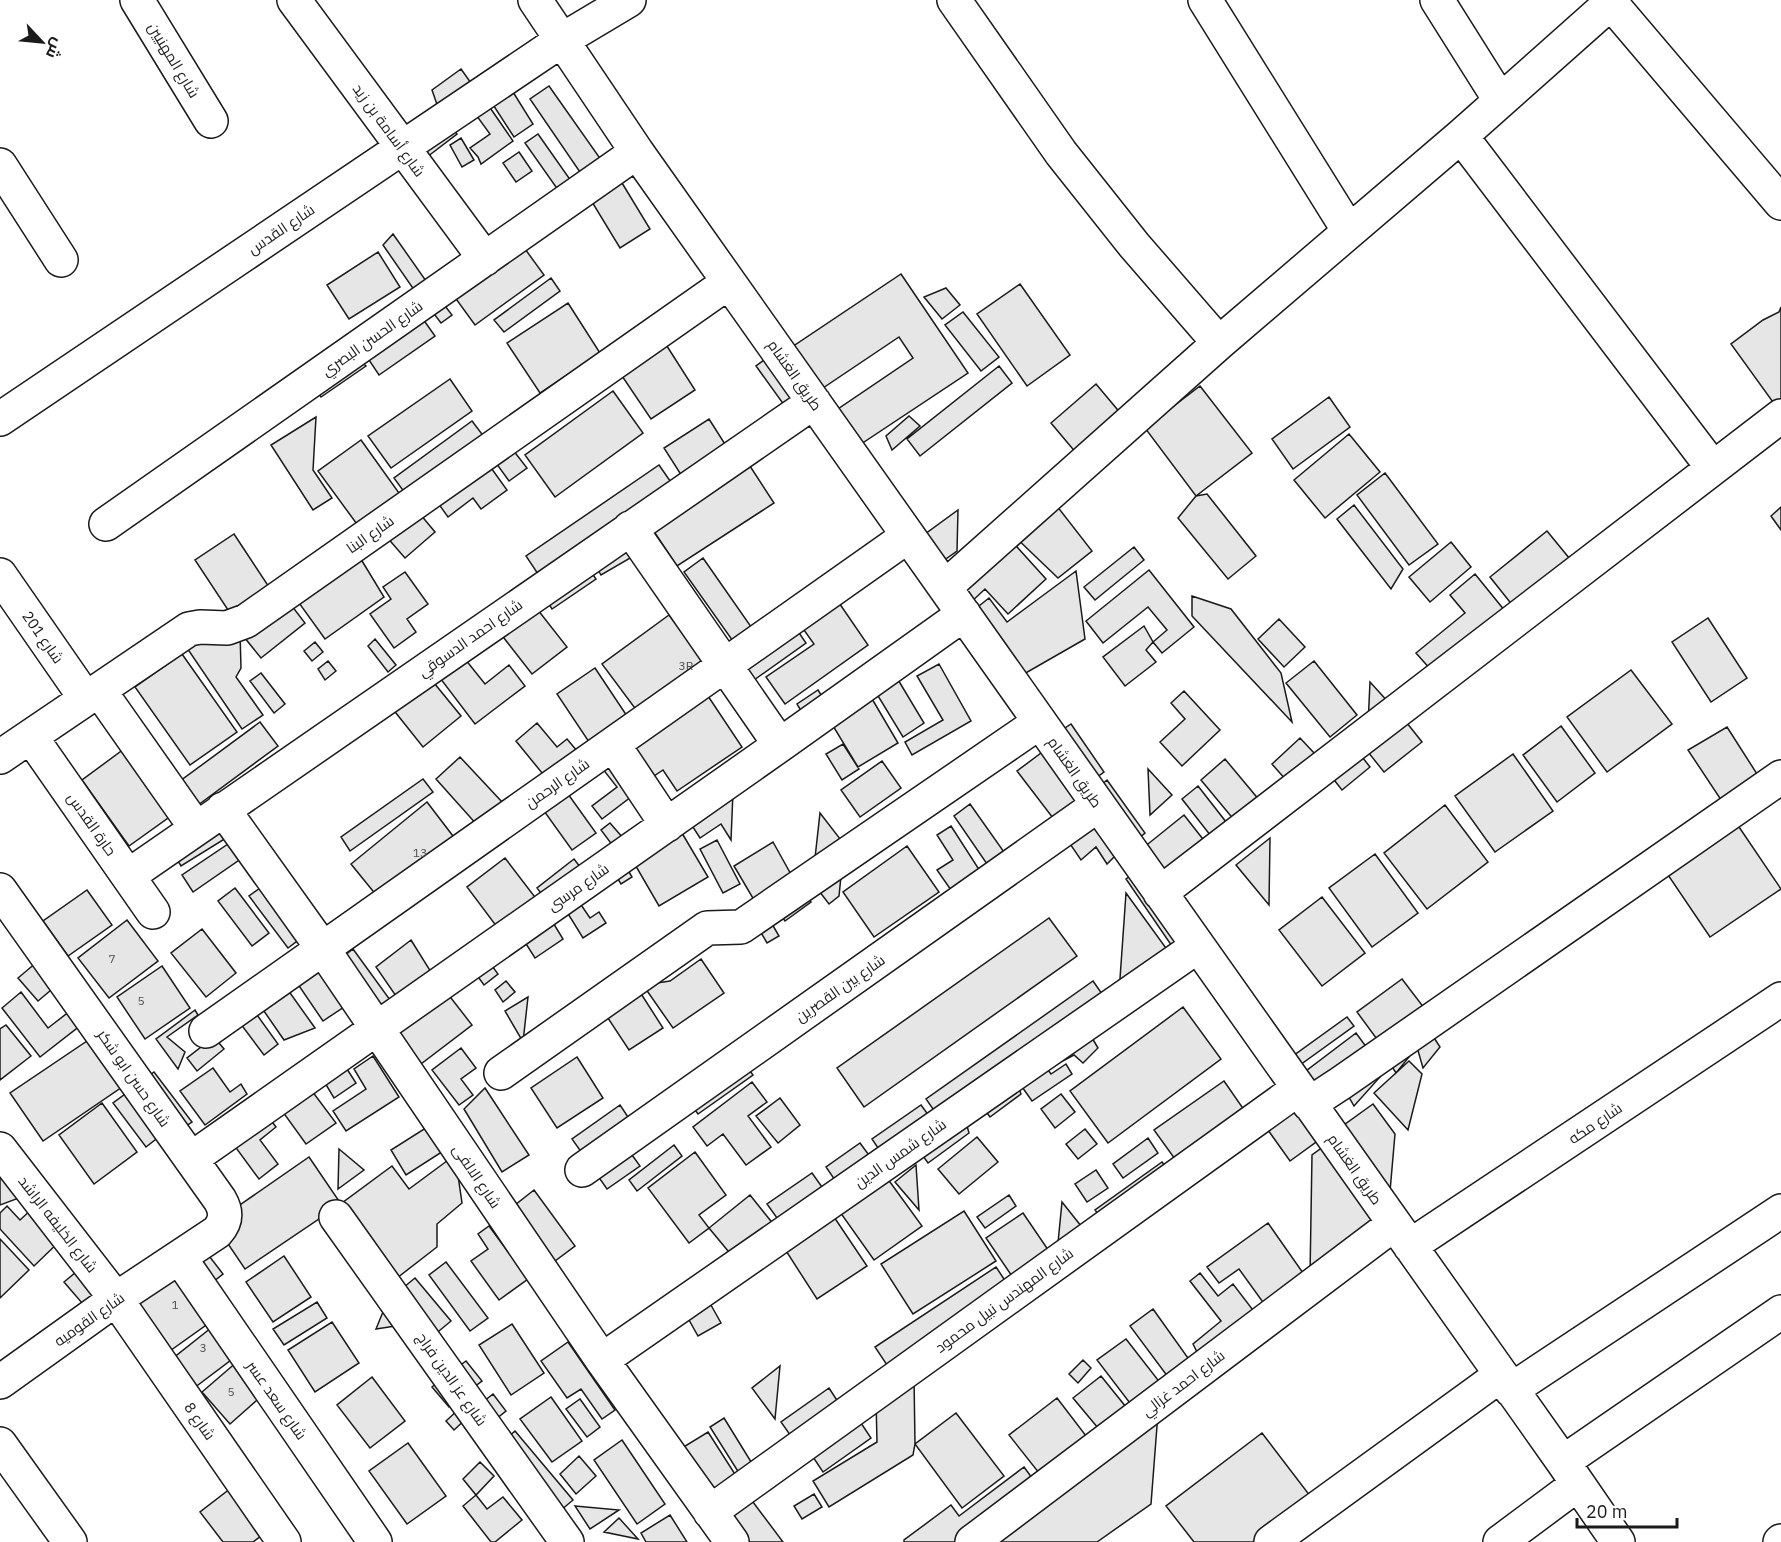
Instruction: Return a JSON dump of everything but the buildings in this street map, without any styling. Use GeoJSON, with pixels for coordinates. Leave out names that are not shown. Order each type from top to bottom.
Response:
{"type":"FeatureCollection","features":[{"type":"Feature","properties":{"kind":"street","name":"شارع المهنيين"},"geometry":{"type":"LineString","coordinates":[[137,0],[211,121]]}},
{"type":"Feature","properties":{"kind":"street","name":"شارع أسامة بن زيد"},"geometry":{"type":"LineString","coordinates":[[294,0],[485,259]]}},
{"type":"Feature","properties":{"kind":"street","name":"طريق الغشام"},"geometry":{"type":"LineString","coordinates":[[535,0],[729,282],[1618,1542]]}},
{"type":"Feature","properties":{"kind":"street","name":"شارع القدس"},"geometry":{"type":"LineString","coordinates":[[0,419],[562,40],[629,0]]}},
{"type":"Feature","properties":{"kind":"street"},"geometry":{"type":"LineString","coordinates":[[954,0],[1061,153],[1134,245],[1220,343]]}},
{"type":"Feature","properties":{"kind":"street"},"geometry":{"type":"LineString","coordinates":[[1205,0],[1349,231]]}},
{"type":"Feature","properties":{"kind":"street"},"geometry":{"type":"LineString","coordinates":[[1437,0],[1500,100]]}},
{"type":"Feature","properties":{"kind":"street"},"geometry":{"type":"LineString","coordinates":[[945,587],[1220,343],[1461,136],[1613,1],[1781,203]]}},
{"type":"Feature","properties":{"kind":"street"},"geometry":{"type":"LineString","coordinates":[[1461,136],[1713,468]]}},
{"type":"Feature","properties":{"kind":"street","name":"شارع الحسن البصري"},"geometry":{"type":"LineString","coordinates":[[106,524],[638,152]]}},
{"type":"Feature","properties":{"kind":"street"},"geometry":{"type":"LineString","coordinates":[[0,165],[61,260]]}},
{"type":"Feature","properties":{"kind":"street","name":"شارع البنا"},"geometry":{"type":"LineString","coordinates":[[0,757],[189,629],[228,628],[246,621],[729,282]]}},
{"type":"Feature","properties":{"kind":"street","name":"شارع احمد الدسوقي"},"geometry":{"type":"LineString","coordinates":[[128,876],[814,402]]}},
{"type":"Feature","properties":{"kind":"street"},"geometry":{"type":"LineString","coordinates":[[1160,892],[1781,416]]}},
{"type":"Feature","properties":{"kind":"street"},"geometry":{"type":"LineString","coordinates":[[630,528],[780,745]]}},
{"type":"Feature","properties":{"kind":"street","name":"شارع الرحمن"},"geometry":{"type":"LineString","coordinates":[[206,1031],[909,536]]}},
{"type":"Feature","properties":{"kind":"street","name":"شارع 201"},"geometry":{"type":"LineString","coordinates":[[0,575],[196,828]]}},
{"type":"Feature","properties":{"kind":"street","name":"شارع مرسى"},"geometry":{"type":"LineString","coordinates":[[191,1159],[964,614]]}},
{"type":"Feature","properties":{"kind":"street"},"geometry":{"type":"LineString","coordinates":[[501,1073],[707,928],[741,927],[1040,722]]}},
{"type":"Feature","properties":{"kind":"street","name":"حارة القدس"},"geometry":{"type":"LineString","coordinates":[[31,737],[153,912]]}},
{"type":"Feature","properties":{"kind":"street"},"geometry":{"type":"LineString","coordinates":[[613,744],[667,825]]}},
{"type":"Feature","properties":{"kind":"street","name":"شارع المهندس نبيل محمود"},"geometry":{"type":"LineString","coordinates":[[710,1512],[1304,1096],[1341,1083],[1781,777]]}},
{"type":"Feature","properties":{"kind":"street","name":"شارع بين القصرين"},"geometry":{"type":"LineString","coordinates":[[582,1170],[1098,805]]}},
{"type":"Feature","properties":{"kind":"street","name":"شارع الالفى"},"geometry":{"type":"LineString","coordinates":[[223,809],[323,949],[602,1360],[732,1542]]}},
{"type":"Feature","properties":{"kind":"street","name":"شارع حسن ابو شكر"},"geometry":{"type":"LineString","coordinates":[[0,890],[224,1206],[224,1220],[217,1232],[180,1258]]}},
{"type":"Feature","properties":{"kind":"street","name":"شارع شمس الدين"},"geometry":{"type":"LineString","coordinates":[[602,1360],[1198,946]]}},
{"type":"Feature","properties":{"kind":"street","name":"شارع مكه"},"geometry":{"type":"LineString","coordinates":[[1402,1235],[1781,999]]}},
{"type":"Feature","properties":{"kind":"street","name":"شارع الخليفه الراشد"},"geometry":{"type":"LineString","coordinates":[[0,1149],[116,1299]]}},
{"type":"Feature","properties":{"kind":"street"},"geometry":{"type":"LineString","coordinates":[[1270,1542],[1506,1382],[1781,1211]]}},
{"type":"Feature","properties":{"kind":"street","name":"شارع عز الدين فراج"},"geometry":{"type":"LineString","coordinates":[[336,1217],[567,1542]]}},
{"type":"Feature","properties":{"kind":"street","name":"شارع احمد غزالي"},"geometry":{"type":"LineString","coordinates":[[972,1542],[1402,1235]]}},
{"type":"Feature","properties":{"kind":"street","name":"شارع القوميه"},"geometry":{"type":"LineString","coordinates":[[0,1382],[116,1299],[180,1258]]}},
{"type":"Feature","properties":{"kind":"street","name":"شارع سعد عسر"},"geometry":{"type":"LineString","coordinates":[[180,1258],[375,1542]]}},
{"type":"Feature","properties":{"kind":"street","name":"شارع 8"},"geometry":{"type":"LineString","coordinates":[[116,1299],[284,1542]]}},
{"type":"Feature","properties":{"kind":"street"},"geometry":{"type":"LineString","coordinates":[[1500,1542],[1570,1473],[1781,1312]]}},
{"type":"Feature","properties":{"kind":"street"},"geometry":{"type":"LineString","coordinates":[[0,1444],[70,1542]]}}]}
